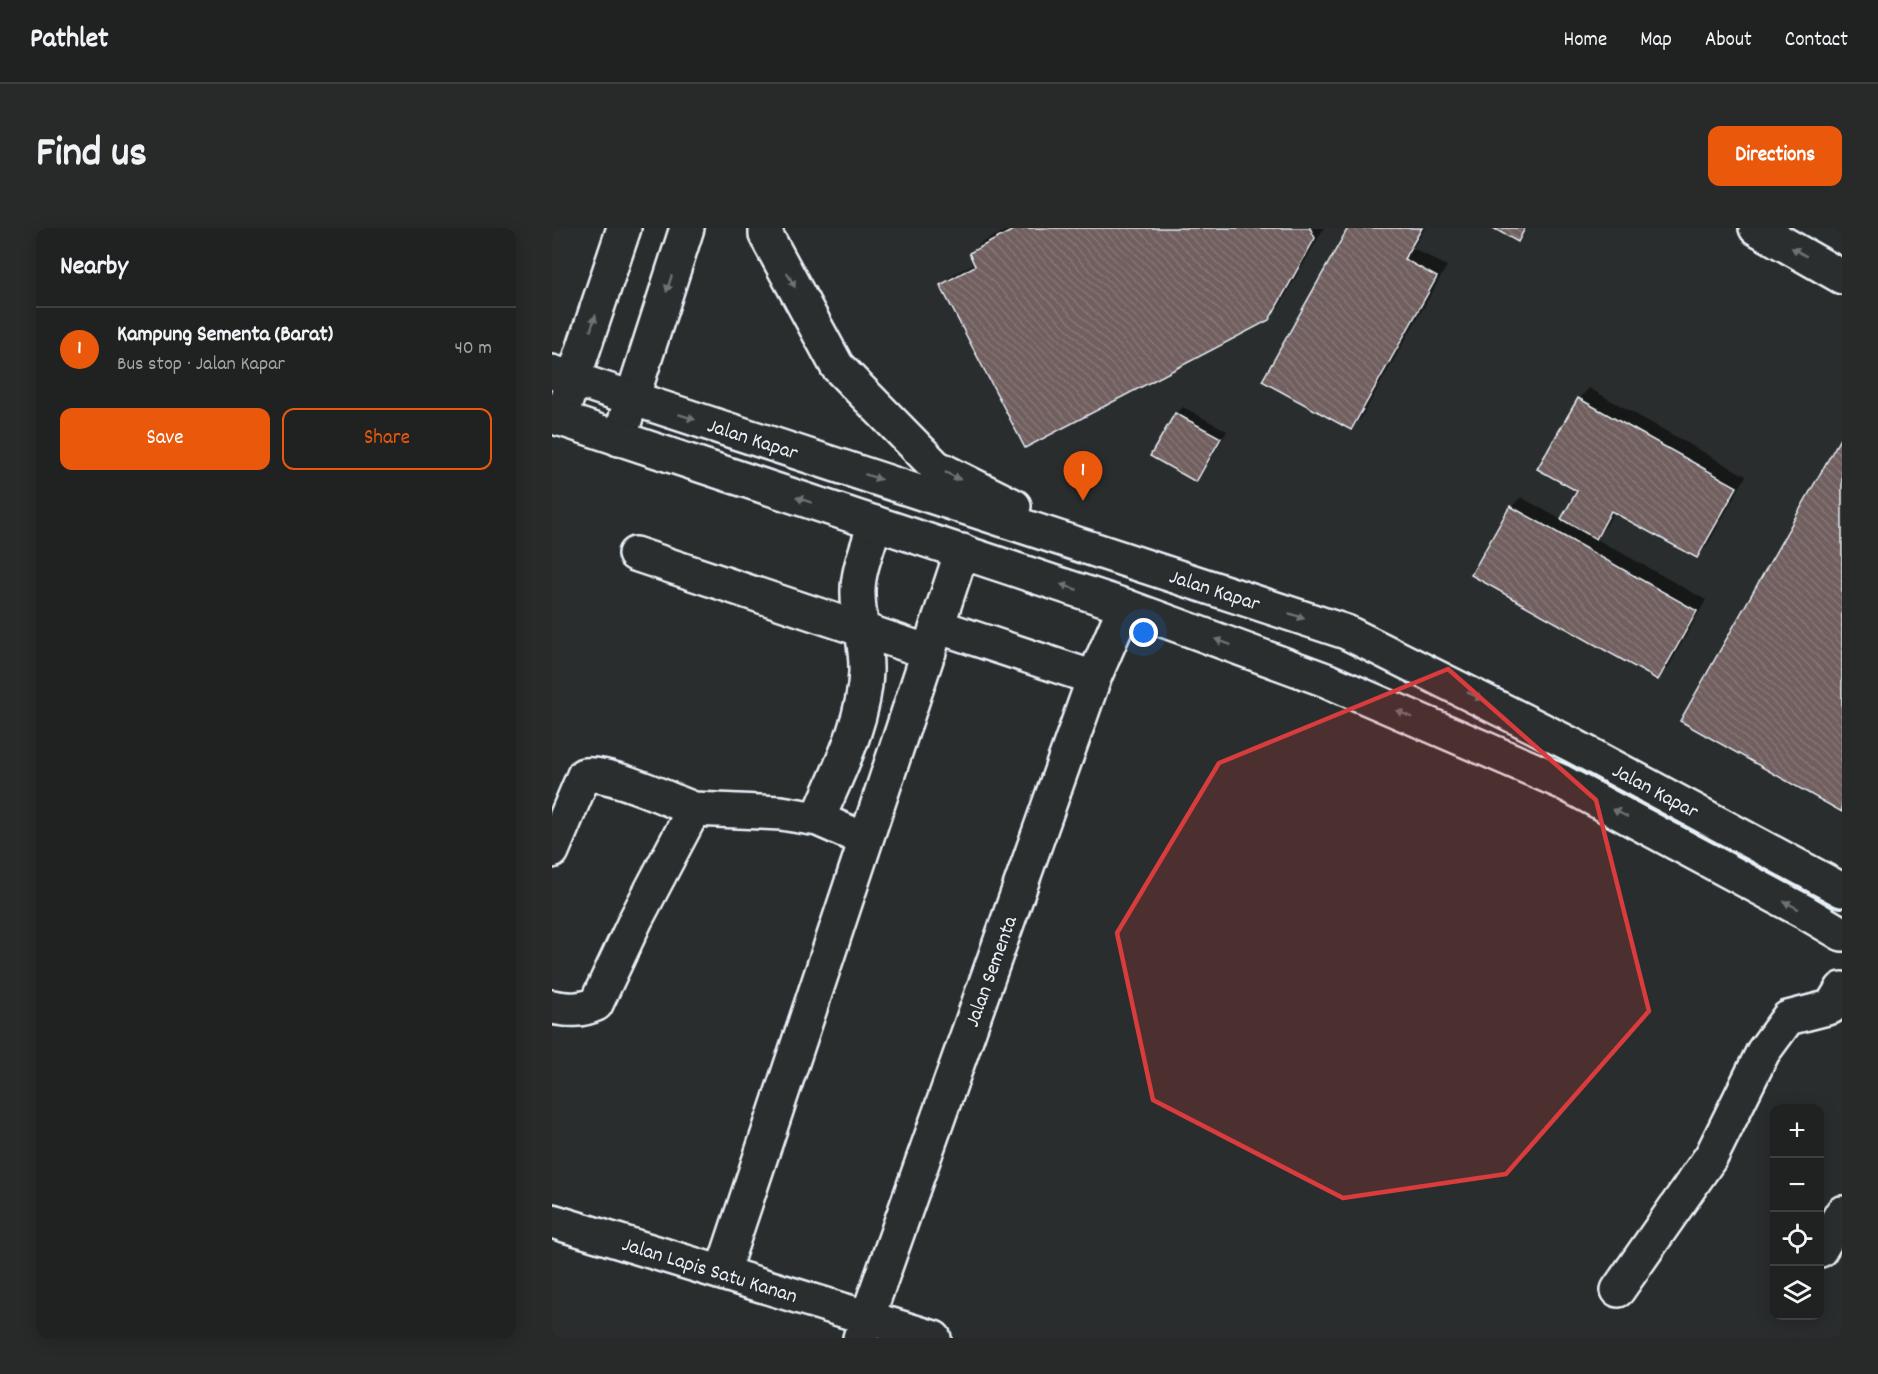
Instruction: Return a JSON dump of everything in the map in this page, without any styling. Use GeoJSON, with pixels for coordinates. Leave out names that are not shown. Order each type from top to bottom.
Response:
{"type":"FeatureCollection","features":[{"type":"Feature","properties":{"kind":"main road"},"geometry":{"type":"LineString","coordinates":[[556,418],[564,375],[624,228]]}},
{"type":"Feature","properties":{"kind":"main road"},"geometry":{"type":"LineString","coordinates":[[619,439],[687,228]]}},
{"type":"Feature","properties":{"kind":"main road"},"geometry":{"type":"LineString","coordinates":[[766,228],[766,235],[837,366],[936,467],[1122,558]]}},
{"type":"Feature","properties":{"kind":"main road"},"geometry":{"type":"LineString","coordinates":[[1756,228],[1842,277]]}},
{"type":"Feature","properties":{"kind":"main road","name":"Jalan Kapar"},"geometry":{"type":"LineString","coordinates":[[564,375],[1346,632],[1574,746],[1842,890]]}},
{"type":"Feature","properties":{"kind":"main road","name":"Jalan Kapar"},"geometry":{"type":"LineString","coordinates":[[556,418],[1125,606],[1326,680],[1562,782],[1842,934]]}},
{"type":"Feature","properties":{"kind":"main road"},"geometry":{"type":"LineString","coordinates":[[818,819],[861,714],[866,670],[858,594],[859,578],[875,523]]}},
{"type":"Feature","properties":{"kind":"main road"},"geometry":{"type":"LineString","coordinates":[[722,1273],[962,552]]}},
{"type":"Feature","properties":{"kind":"main road"},"geometry":{"type":"LineString","coordinates":[[635,554],[863,630],[933,639],[1094,678]]}},
{"type":"Feature","properties":{"kind":"main road","name":"Jalan Sementa"},"geometry":{"type":"LineString","coordinates":[[864,1328],[1094,678],[1125,606]]}},
{"type":"Feature","properties":{"kind":"main road"},"geometry":{"type":"LineString","coordinates":[[552,851],[584,775],[591,774],[612,779],[694,809],[781,813],[818,819],[866,840]]}},
{"type":"Feature","properties":{"kind":"main road"},"geometry":{"type":"LineString","coordinates":[[552,1007],[570,1010],[585,1009],[596,1004],[636,919],[694,809]]}},
{"type":"Feature","properties":{"kind":"main road"},"geometry":{"type":"LineString","coordinates":[[1618,1290],[1712,1155],[1763,1052],[1788,1018],[1831,1007],[1842,989]]}},
{"type":"Feature","properties":{"kind":"main road"},"geometry":{"type":"LineString","coordinates":[[1824,1243],[1842,1213]]}},
{"type":"Feature","properties":{"kind":"main road","name":"Jalan Lapis Satu Kanan"},"geometry":{"type":"LineString","coordinates":[[552,1221],[722,1273],[864,1328],[933,1338]]}},
{"type":"Feature","properties":{"kind":"highlighted area"},"geometry":{"type":"Polygon","coordinates":[[[1448,669],[1596,800],[1649,1011],[1506,1174],[1343,1198],[1153,1100],[1117,933],[1219,763],[1448,669]]]}},
{"type":"Feature","properties":{"kind":"building"},"geometry":{"type":"Polygon","coordinates":[[[1017,228],[1310,228],[1315,238],[1269,320],[1025,448],[940,285],[975,266],[969,253],[1017,228]]]}},
{"type":"Feature","properties":{"kind":"building"},"geometry":{"type":"Polygon","coordinates":[[[1348,228],[1422,228],[1404,259],[1437,277],[1351,430],[1262,381],[1348,228]]]}},
{"type":"Feature","properties":{"kind":"building"},"geometry":{"type":"Polygon","coordinates":[[[1493,228],[1525,228],[1518,242],[1493,228]]]}},
{"type":"Feature","properties":{"kind":"building"},"geometry":{"type":"Polygon","coordinates":[[[1578,398],[1737,487],[1697,558],[1611,511],[1596,539],[1561,519],[1577,491],[1537,469],[1578,398]]]}},
{"type":"Feature","properties":{"kind":"building"},"geometry":{"type":"Polygon","coordinates":[[[1175,413],[1221,438],[1196,482],[1150,456],[1175,413]]]}},
{"type":"Feature","properties":{"kind":"building"},"geometry":{"type":"Polygon","coordinates":[[[1842,435],[1842,812],[1680,721],[1842,435]]]}},
{"type":"Feature","properties":{"kind":"building"},"geometry":{"type":"Polygon","coordinates":[[[1510,506],[1697,611],[1658,680],[1471,575],[1510,506]]]}},
{"type":"Feature","properties":{"kind":"place","name":"Kampung Sementa (Barat)"},"geometry":{"type":"Point","coordinates":[1083,501]}}]}
